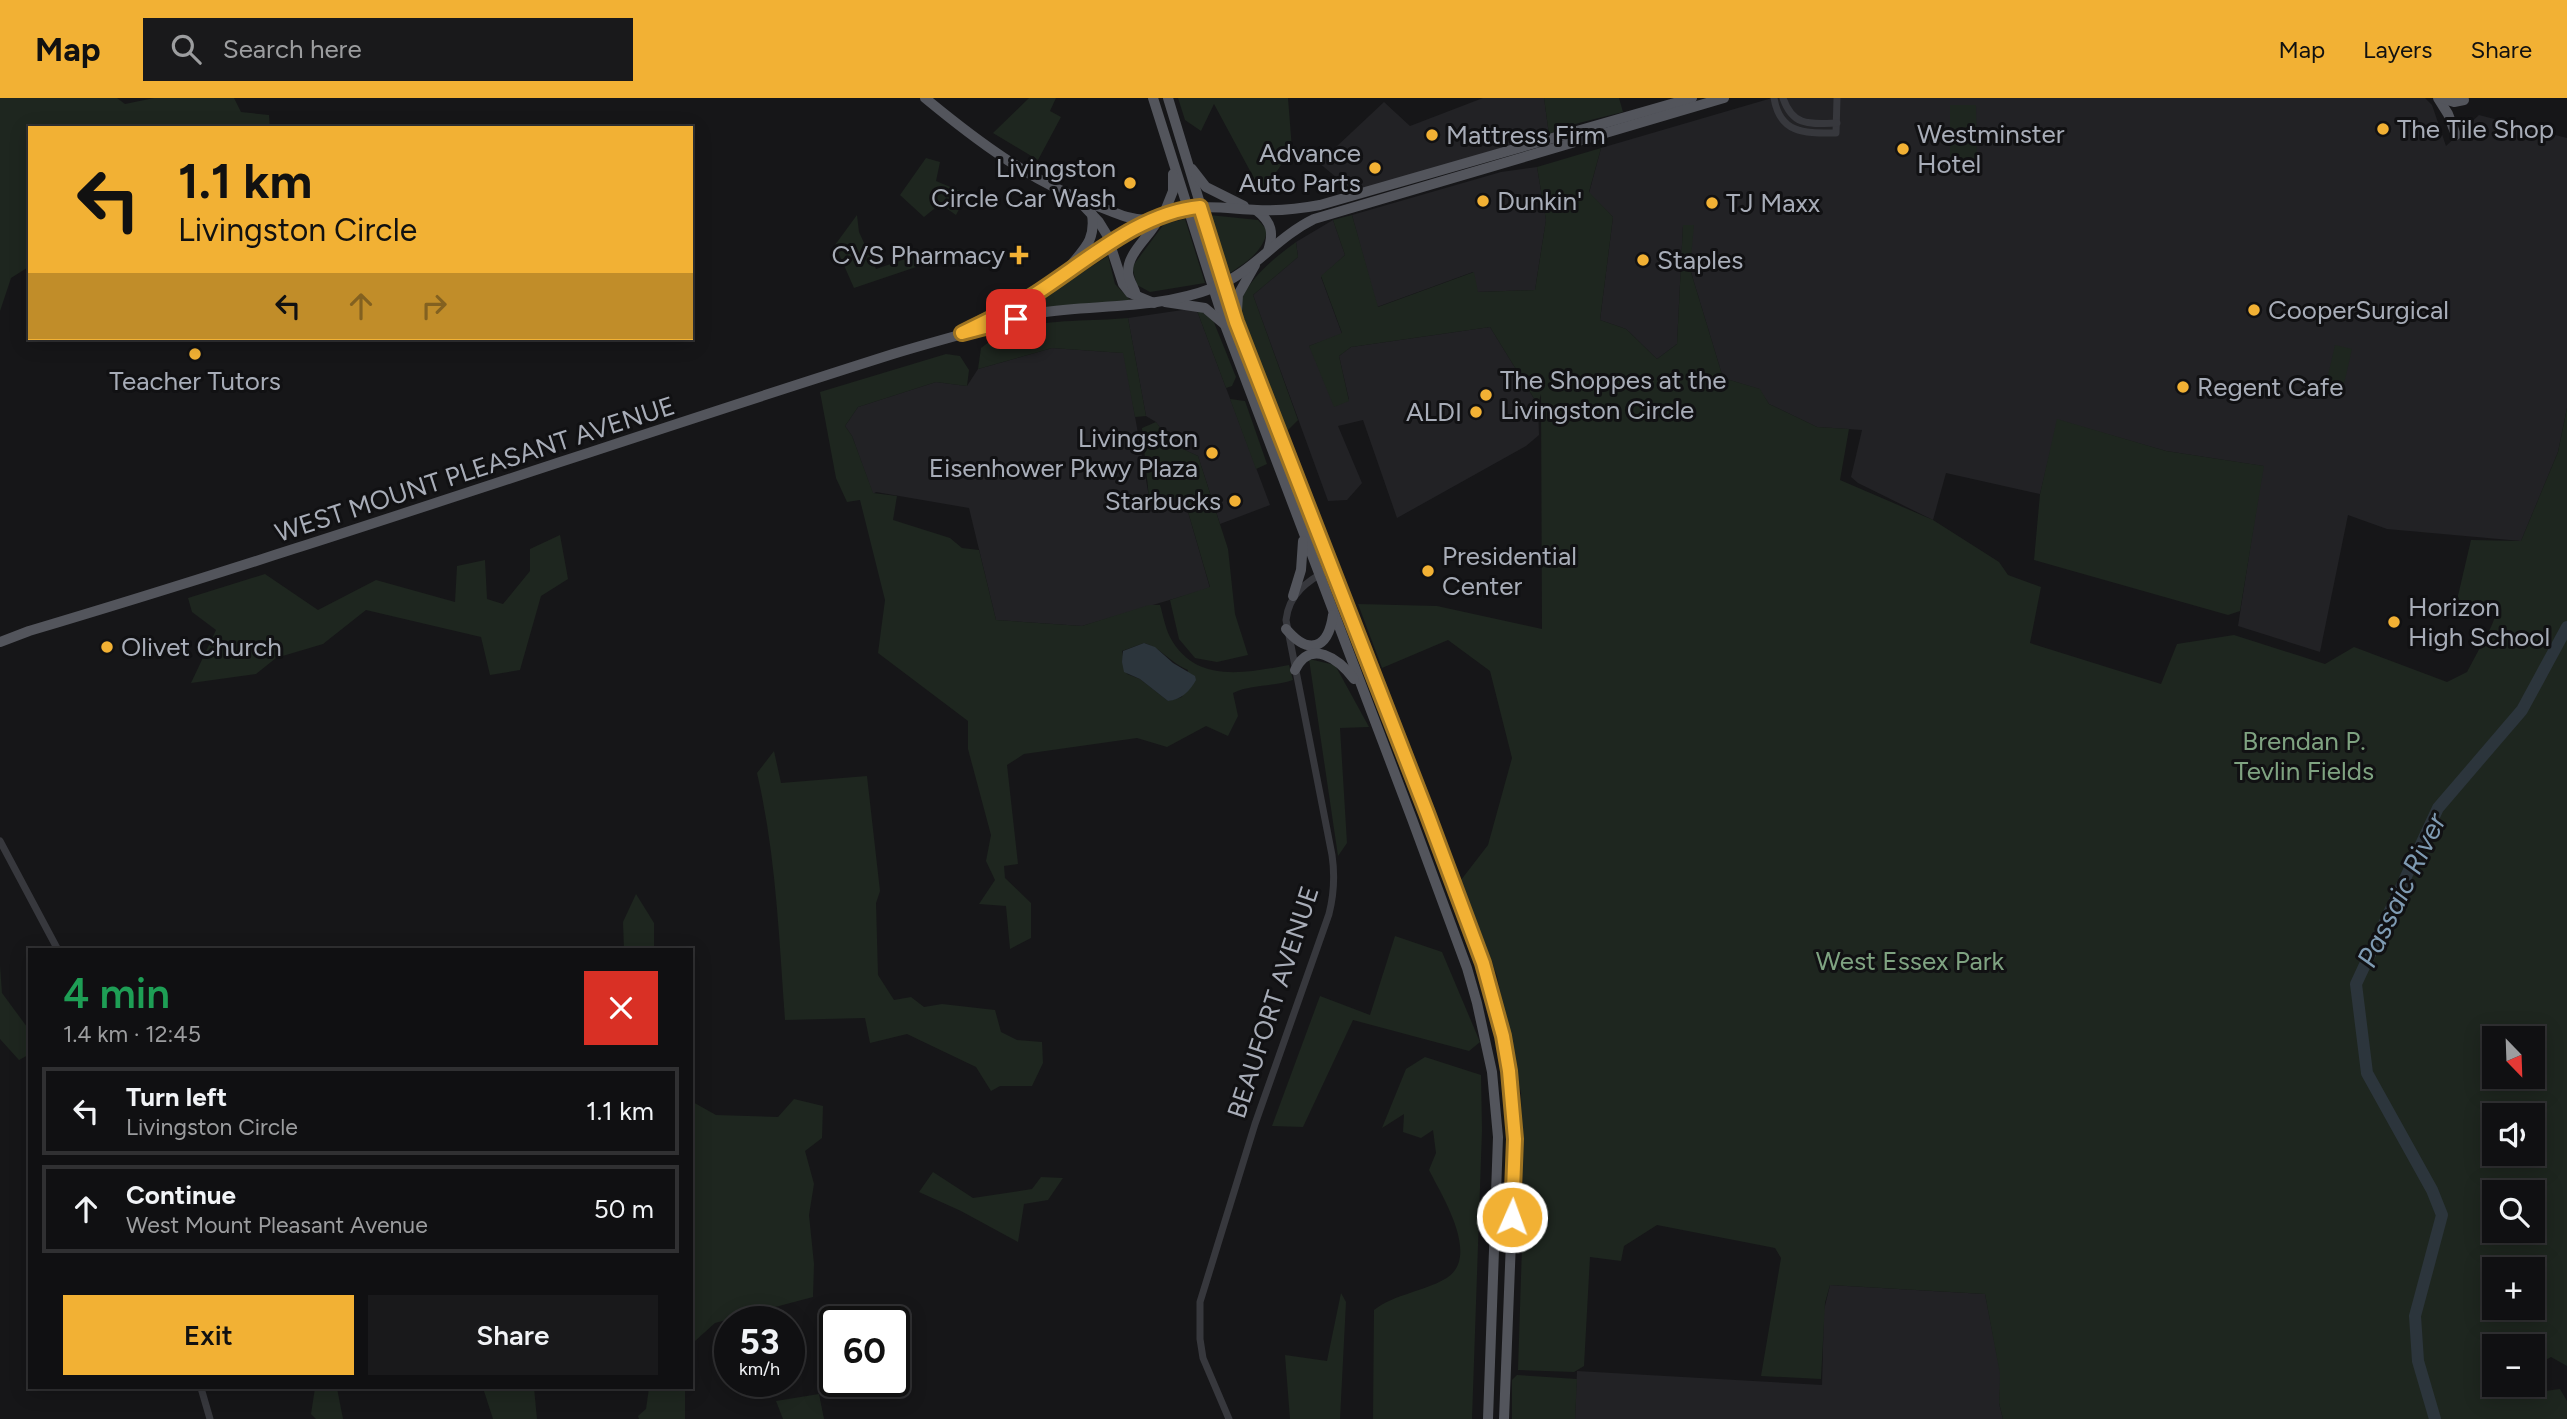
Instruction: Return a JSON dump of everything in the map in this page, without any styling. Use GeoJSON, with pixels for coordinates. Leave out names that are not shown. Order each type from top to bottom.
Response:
{"type":"FeatureCollection","features":[{"type":"Feature","properties":{"kind":"main road"},"geometry":{"type":"LineString","coordinates":[[925,98],[980,143],[1020,169],[1077,199],[1123,218],[1158,218],[1200,207],[1297,210],[1321,205],[1692,98]]}},
{"type":"Feature","properties":{"kind":"main road"},"geometry":{"type":"LineString","coordinates":[[1153,98],[1212,288],[1230,323],[1427,813],[1483,963],[1503,1036],[1515,1139],[1504,1419]]}},
{"type":"Feature","properties":{"kind":"main road"},"geometry":{"type":"LineString","coordinates":[[1168,98],[1224,283],[1230,323],[1303,533],[1467,968],[1486,1038],[1492,1072],[1497,1138],[1488,1419]]}},
{"type":"Feature","properties":{"kind":"main road"},"geometry":{"type":"LineString","coordinates":[[1159,302],[1224,283],[1256,264],[1294,230],[1322,216],[1724,98]]}},
{"type":"Feature","properties":{"kind":"main road"},"geometry":{"type":"LineString","coordinates":[[2440,98],[2454,102],[2464,99]]}},
{"type":"Feature","properties":{"kind":"main road"},"geometry":{"type":"LineString","coordinates":[[2440,98],[2456,135]]}},
{"type":"Feature","properties":{"kind":"main road"},"geometry":{"type":"LineString","coordinates":[[1185,157],[1206,187],[1265,217],[1273,239],[1268,252]]}},
{"type":"Feature","properties":{"kind":"main road"},"geometry":{"type":"LineString","coordinates":[[1136,295],[1128,277],[1129,264],[1154,230],[1173,191],[1172,163]]}},
{"type":"Feature","properties":{"kind":"main road"},"geometry":{"type":"LineString","coordinates":[[1077,199],[1099,222],[1110,245],[1122,284],[1130,293],[1159,302],[1205,308],[1230,323]]}},
{"type":"Feature","properties":{"kind":"main road"},"geometry":{"type":"LineString","coordinates":[[1062,276],[1091,241],[1094,227],[1092,213]]}},
{"type":"Feature","properties":{"kind":"main road","name":"WEST MOUNT PLEASANT AVENUE"},"geometry":{"type":"LineString","coordinates":[[962,333],[1029,298],[1110,245],[1158,218]]}},
{"type":"Feature","properties":{"kind":"main road"},"geometry":{"type":"LineString","coordinates":[[1230,323],[1238,295],[1256,264]]}},
{"type":"Feature","properties":{"kind":"main road","name":"WEST MOUNT PLEASANT AVENUE"},"geometry":{"type":"LineString","coordinates":[[0,642],[227,572],[752,399],[962,333],[1038,313],[1159,302]]}},
{"type":"Feature","properties":{"kind":"main road"},"geometry":{"type":"LineString","coordinates":[[1293,596],[1301,570],[1303,533]]}},
{"type":"Feature","properties":{"kind":"main road"},"geometry":{"type":"LineString","coordinates":[[1286,629],[1297,642],[1306,646],[1315,645],[1324,638],[1331,626],[1333,614]]}},
{"type":"Feature","properties":{"kind":"main road"},"geometry":{"type":"LineString","coordinates":[[1295,670],[1306,656],[1327,656],[1346,668],[1360,686]]}},
{"type":"Feature","properties":{"kind":"street"},"geometry":{"type":"LineString","coordinates":[[1774,98],[1778,113],[1792,128],[1804,132],[1836,133],[1837,98]]}},
{"type":"Feature","properties":{"kind":"street"},"geometry":{"type":"LineString","coordinates":[[1783,98],[1791,114],[1802,122],[1836,123]]}},
{"type":"Feature","properties":{"kind":"street"},"geometry":{"type":"LineString","coordinates":[[1293,596],[1330,568]]}},
{"type":"Feature","properties":{"kind":"street","name":"BEAUFORT AVENUE"},"geometry":{"type":"LineString","coordinates":[[1229,1419],[1203,1358],[1200,1302],[1255,1124],[1329,914],[1333,894],[1332,855],[1286,629],[1287,612],[1293,596]]}},
{"type":"Feature","properties":{"kind":"street"},"geometry":{"type":"LineString","coordinates":[[0,841],[57,948]]}},
{"type":"Feature","properties":{"kind":"street"},"geometry":{"type":"LineString","coordinates":[[201,1389],[210,1419]]}},
{"type":"Feature","properties":{"kind":"shaded area"},"geometry":{"type":"Polygon","coordinates":[[[1483,98],[1544,98],[1549,134],[1354,192],[1319,163],[1384,102],[1410,126],[1483,98]]]}},
{"type":"Feature","properties":{"kind":"shaded area"},"geometry":{"type":"Polygon","coordinates":[[[1772,98],[2425,98],[2432,105],[2446,146],[2479,115],[2567,138],[2567,408],[2558,452],[2521,541],[2387,529],[2348,515],[2320,652],[2238,626],[2263,466],[2166,451],[2058,420],[2040,494],[1946,473],[1933,520],[1858,483],[1851,477],[1862,430],[1817,427],[1769,404],[1759,389],[1723,378],[1690,269],[1683,226],[1677,344],[1657,359],[1626,329],[1600,320],[1613,217],[1589,193],[1601,148],[1772,98]]]}},
{"type":"Feature","properties":{"kind":"shaded area"},"geometry":{"type":"Polygon","coordinates":[[[1537,167],[1546,220],[1535,290],[1477,292],[1473,272],[1377,307],[1352,215],[1501,172],[1537,167]]]}},
{"type":"Feature","properties":{"kind":"shaded area"},"geometry":{"type":"Polygon","coordinates":[[[1333,220],[1345,255],[1321,277],[1342,334],[1309,346],[1349,400],[1339,356],[1351,347],[1490,327],[1538,405],[1539,435],[1526,446],[1397,518],[1363,420],[1338,426],[1362,483],[1347,500],[1328,501],[1253,295],[1298,257],[1296,242],[1333,220]]]}},
{"type":"Feature","properties":{"kind":"shaded area"},"geometry":{"type":"Polygon","coordinates":[[[1196,308],[1270,505],[1220,524],[1198,456],[1171,444],[1156,422],[1146,416],[1128,318],[1196,308]]]}},
{"type":"Feature","properties":{"kind":"shaded area"},"geometry":{"type":"Polygon","coordinates":[[[1052,348],[1124,353],[1149,497],[1184,498],[1210,588],[1082,626],[996,620],[969,508],[876,492],[873,494],[852,436],[845,426],[858,407],[936,382],[967,386],[978,369],[1052,348]]]}},
{"type":"Feature","properties":{"kind":"shaded area"},"geometry":{"type":"Polygon","coordinates":[[[1144,643],[1155,647],[1173,663],[1195,676],[1196,680],[1185,694],[1168,701],[1140,679],[1124,672],[1123,651],[1144,643]]]}},
{"type":"Feature","properties":{"kind":"shaded area"},"geometry":{"type":"Polygon","coordinates":[[[1830,1285],[1985,1294],[2001,1376],[1999,1403],[2003,1419],[1575,1419],[1577,1371],[1822,1385],[1824,1310],[1830,1285]]]}},
{"type":"Feature","properties":{"kind":"green space"},"geometry":{"type":"Polygon","coordinates":[[[0,98],[117,98],[125,104],[154,98],[234,98],[241,112],[269,115],[270,126],[28,126],[28,267],[11,278],[0,311],[0,98]]]}},
{"type":"Feature","properties":{"kind":"green space"},"geometry":{"type":"Polygon","coordinates":[[[1029,98],[1056,98],[1050,111],[1061,117],[1038,160],[993,133],[1029,98]]]}},
{"type":"Feature","properties":{"kind":"green space"},"geometry":{"type":"Polygon","coordinates":[[[1178,98],[1288,98],[1292,149],[1262,193],[1214,104],[1201,131],[1185,120],[1178,98]]]}},
{"type":"Feature","properties":{"kind":"green space"},"geometry":{"type":"Polygon","coordinates":[[[1544,98],[1619,98],[1623,112],[1575,124],[1549,134],[1544,98]]]}},
{"type":"Feature","properties":{"kind":"green space"},"geometry":{"type":"Polygon","coordinates":[[[1950,105],[1976,105],[1977,166],[1950,166],[1950,105]]]}},
{"type":"Feature","properties":{"kind":"green space","name":"West Essex Park"},"geometry":{"type":"Polygon","coordinates":[[[1601,148],[1589,192],[1613,217],[1600,320],[1626,329],[1657,359],[1677,344],[1683,225],[1694,225],[1690,269],[1723,378],[1760,389],[1769,404],[1817,427],[1849,429],[1840,480],[1933,520],[1999,562],[2008,575],[2041,587],[2030,643],[2161,684],[2177,644],[2234,635],[2325,664],[2354,647],[2447,682],[2467,672],[2497,612],[2457,600],[2471,540],[2521,541],[2558,452],[2567,408],[2567,1366],[2551,1357],[2545,1360],[2545,1334],[2482,1334],[2482,1397],[2545,1397],[2545,1391],[2560,1389],[2567,1401],[2567,1419],[2003,1419],[1999,1403],[2000,1374],[1985,1294],[1830,1285],[1825,1303],[1821,1379],[1761,1376],[1781,1258],[1775,1248],[1657,1225],[1624,1246],[1621,1261],[1590,1257],[1584,1366],[1574,1372],[1518,1370],[1523,1215],[1521,1093],[1497,976],[1461,880],[1488,845],[1512,758],[1490,671],[1448,640],[1382,668],[1358,604],[1437,606],[1542,629],[1541,394],[1538,405],[1490,327],[1351,347],[1339,356],[1349,401],[1334,407],[1309,346],[1342,333],[1321,276],[1345,255],[1333,220],[1352,215],[1378,307],[1474,272],[1478,292],[1535,290],[1546,220],[1537,167],[1601,148]]]}},
{"type":"Feature","properties":{"kind":"green space"},"geometry":{"type":"Polygon","coordinates":[[[926,158],[940,162],[936,181],[967,194],[956,215],[940,204],[924,217],[900,195],[926,158]]]}},
{"type":"Feature","properties":{"kind":"green space"},"geometry":{"type":"Polygon","coordinates":[[[857,215],[859,232],[876,269],[920,254],[925,264],[854,288],[835,245],[857,215]]]}},
{"type":"Feature","properties":{"kind":"green space"},"geometry":{"type":"Polygon","coordinates":[[[1209,215],[1258,220],[1267,230],[1258,251],[1227,275],[1209,215]]]}},
{"type":"Feature","properties":{"kind":"green space"},"geometry":{"type":"Polygon","coordinates":[[[1185,219],[1205,283],[1150,292],[1137,285],[1132,267],[1164,224],[1185,219]]]}},
{"type":"Feature","properties":{"kind":"green space"},"geometry":{"type":"Polygon","coordinates":[[[1296,242],[1298,257],[1253,295],[1298,420],[1286,432],[1239,305],[1255,278],[1296,242]]]}},
{"type":"Feature","properties":{"kind":"green space"},"geometry":{"type":"Polygon","coordinates":[[[1108,256],[1115,284],[1130,300],[1024,309],[1108,256]]]}},
{"type":"Feature","properties":{"kind":"green space"},"geometry":{"type":"Polygon","coordinates":[[[1196,308],[1213,320],[1236,377],[1232,386],[1226,388],[1196,308]]]}},
{"type":"Feature","properties":{"kind":"green space"},"geometry":{"type":"Polygon","coordinates":[[[1128,318],[1146,416],[1135,417],[1123,353],[1052,348],[978,369],[981,348],[1014,330],[1051,323],[1128,318]]]}},
{"type":"Feature","properties":{"kind":"green space"},"geometry":{"type":"Polygon","coordinates":[[[2335,345],[2352,349],[2344,384],[2327,380],[2335,345]]]}},
{"type":"Feature","properties":{"kind":"green space"},"geometry":{"type":"Polygon","coordinates":[[[946,354],[960,356],[969,370],[967,386],[936,382],[858,407],[845,426],[852,436],[873,493],[897,496],[893,520],[950,538],[962,548],[979,550],[996,620],[1082,626],[1149,605],[1160,605],[1170,637],[1180,652],[1207,669],[1239,672],[1289,665],[1293,680],[1233,693],[1238,716],[1228,736],[1206,726],[1167,747],[1137,738],[1024,754],[1007,765],[1018,864],[1004,866],[1005,878],[1031,903],[1031,938],[1010,949],[1006,906],[979,904],[995,880],[986,861],[991,835],[968,749],[968,721],[878,653],[885,600],[860,500],[847,502],[836,478],[820,392],[946,354]],[[1144,643],[1122,651],[1127,674],[1140,679],[1168,701],[1182,697],[1188,670],[1144,643]]]}},
{"type":"Feature","properties":{"kind":"green space"},"geometry":{"type":"Polygon","coordinates":[[[1230,399],[1245,401],[1267,464],[1256,469],[1230,399]]]}},
{"type":"Feature","properties":{"kind":"green space"},"geometry":{"type":"Polygon","coordinates":[[[2057,419],[2166,451],[2264,466],[2240,611],[2228,615],[2034,560],[2040,494],[2057,419]]]}},
{"type":"Feature","properties":{"kind":"green space"},"geometry":{"type":"Polygon","coordinates":[[[1156,422],[1172,444],[1198,456],[1228,549],[1235,614],[1248,655],[1217,662],[1195,658],[1179,639],[1170,600],[1210,587],[1184,498],[1149,498],[1142,428],[1156,422]]]}},
{"type":"Feature","properties":{"kind":"green space"},"geometry":{"type":"Polygon","coordinates":[[[560,535],[568,579],[541,596],[520,670],[490,675],[481,637],[366,610],[323,644],[276,658],[256,674],[191,683],[216,630],[192,612],[188,598],[265,574],[318,610],[376,580],[455,602],[457,566],[485,560],[487,599],[503,604],[530,571],[530,549],[560,535]]]}},
{"type":"Feature","properties":{"kind":"green space"},"geometry":{"type":"Polygon","coordinates":[[[1309,659],[1335,665],[1369,727],[1340,728],[1347,843],[1338,856],[1309,659]]]}},
{"type":"Feature","properties":{"kind":"green space"},"geometry":{"type":"Polygon","coordinates":[[[774,751],[781,783],[867,776],[880,891],[876,903],[878,975],[894,1000],[911,997],[924,1007],[942,1004],[995,1010],[1001,1032],[1017,1040],[1042,1042],[1043,1063],[1032,1086],[1000,1086],[991,1091],[976,1067],[907,1034],[870,1043],[865,1018],[785,1020],[773,865],[757,773],[774,751]]]}},
{"type":"Feature","properties":{"kind":"green space"},"geometry":{"type":"Polygon","coordinates":[[[636,894],[654,923],[654,948],[624,948],[623,922],[636,894]]]}},
{"type":"Feature","properties":{"kind":"green space"},"geometry":{"type":"Polygon","coordinates":[[[1395,936],[1442,952],[1480,1042],[1469,1051],[1353,1020],[1303,1127],[1272,1126],[1320,996],[1370,1015],[1395,936]]]}},
{"type":"Feature","properties":{"kind":"green space"},"geometry":{"type":"Polygon","coordinates":[[[0,965],[2,993],[28,1028],[28,1055],[19,1060],[0,1039],[0,965]]]}},
{"type":"Feature","properties":{"kind":"green space"},"geometry":{"type":"Polygon","coordinates":[[[1425,1057],[1481,1075],[1482,1130],[1472,1419],[1373,1419],[1374,1310],[1391,1300],[1445,1279],[1455,1269],[1460,1257],[1456,1226],[1429,1170],[1436,1153],[1433,1130],[1421,1138],[1403,1132],[1404,1114],[1382,1128],[1406,1069],[1425,1057]]]}},
{"type":"Feature","properties":{"kind":"green space"},"geometry":{"type":"Polygon","coordinates":[[[794,1099],[823,1106],[822,1138],[805,1151],[814,1184],[809,1215],[814,1264],[813,1297],[779,1306],[714,1306],[714,1324],[695,1341],[693,1347],[693,1102],[716,1115],[778,1117],[794,1099]]]}},
{"type":"Feature","properties":{"kind":"green space"},"geometry":{"type":"Polygon","coordinates":[[[933,1172],[973,1198],[1032,1189],[1041,1177],[1063,1178],[1048,1200],[1024,1204],[1018,1242],[919,1192],[933,1172]]]}},
{"type":"Feature","properties":{"kind":"green space"},"geometry":{"type":"Polygon","coordinates":[[[1341,1293],[1346,1302],[1340,1419],[1290,1419],[1285,1355],[1327,1361],[1341,1293]]]}},
{"type":"Feature","properties":{"kind":"green space"},"geometry":{"type":"Polygon","coordinates":[[[1517,1375],[1577,1379],[1575,1419],[1512,1419],[1512,1380],[1517,1375]]]}},
{"type":"Feature","properties":{"kind":"green space"},"geometry":{"type":"Polygon","coordinates":[[[315,1389],[337,1389],[343,1419],[316,1419],[311,1414],[315,1389]]]}},
{"type":"Feature","properties":{"kind":"green space"},"geometry":{"type":"Polygon","coordinates":[[[483,1389],[534,1389],[537,1419],[493,1419],[483,1389]]]}},
{"type":"Feature","properties":{"kind":"green space"},"geometry":{"type":"Polygon","coordinates":[[[649,1389],[685,1389],[685,1419],[639,1419],[638,1416],[646,1409],[649,1389]]]}},
{"type":"Feature","properties":{"kind":"green space"},"geometry":{"type":"Polygon","coordinates":[[[819,1394],[824,1419],[783,1419],[776,1401],[819,1394]]]}},
{"type":"Feature","properties":{"kind":"waterway","name":"Passaic River"},"geometry":{"type":"LineString","coordinates":[[2435,1419],[2418,1361],[2415,1316],[2442,1215],[2432,1190],[2367,1073],[2356,984],[2438,808],[2522,710],[2567,627]]}},
{"type":"Feature","properties":{"kind":"place","name":"The Tile Shop"},"geometry":{"type":"Point","coordinates":[2383,129]}},
{"type":"Feature","properties":{"kind":"place","name":"Mattress Firm"},"geometry":{"type":"Point","coordinates":[1432,135]}},
{"type":"Feature","properties":{"kind":"place","name":"Westminster Hotel"},"geometry":{"type":"Point","coordinates":[1903,149]}},
{"type":"Feature","properties":{"kind":"place","name":"Advance Auto Parts"},"geometry":{"type":"Point","coordinates":[1375,168]}},
{"type":"Feature","properties":{"kind":"place","name":"Livingston Circle Car Wash"},"geometry":{"type":"Point","coordinates":[1130,183]}},
{"type":"Feature","properties":{"kind":"place","name":"Dunkin'"},"geometry":{"type":"Point","coordinates":[1483,201]}},
{"type":"Feature","properties":{"kind":"place","name":"TJ Maxx"},"geometry":{"type":"Point","coordinates":[1712,203]}},
{"type":"Feature","properties":{"kind":"place","name":"CVS Pharmacy"},"geometry":{"type":"Point","coordinates":[1019,255]}},
{"type":"Feature","properties":{"kind":"place","name":"Staples"},"geometry":{"type":"Point","coordinates":[1643,260]}},
{"type":"Feature","properties":{"kind":"place","name":"CooperSurgical"},"geometry":{"type":"Point","coordinates":[2254,310]}},
{"type":"Feature","properties":{"kind":"place","name":"Teacher Tutors"},"geometry":{"type":"Point","coordinates":[195,354]}},
{"type":"Feature","properties":{"kind":"place","name":"Regent Cafe"},"geometry":{"type":"Point","coordinates":[2183,387]}},
{"type":"Feature","properties":{"kind":"place","name":"The Shoppes at the Livingston Circle"},"geometry":{"type":"Point","coordinates":[1486,395]}},
{"type":"Feature","properties":{"kind":"place","name":"ALDI"},"geometry":{"type":"Point","coordinates":[1476,412]}},
{"type":"Feature","properties":{"kind":"place","name":"Livingston Eisenhower Pkwy Plaza"},"geometry":{"type":"Point","coordinates":[1212,453]}},
{"type":"Feature","properties":{"kind":"place","name":"Starbucks"},"geometry":{"type":"Point","coordinates":[1235,501]}},
{"type":"Feature","properties":{"kind":"place","name":"Presidential Center"},"geometry":{"type":"Point","coordinates":[1428,571]}},
{"type":"Feature","properties":{"kind":"place","name":"Horizon High School"},"geometry":{"type":"Point","coordinates":[2394,622]}},
{"type":"Feature","properties":{"kind":"place","name":"Olivet Church"},"geometry":{"type":"Point","coordinates":[107,647]}},
{"type":"Feature","properties":{"kind":"route"},"geometry":{"type":"LineString","coordinates":[[1016,319],[962,333],[1029,298],[1140,226],[1173,212],[1200,207],[1236,322],[1483,963],[1503,1036],[1513,1106],[1515,1139],[1512,1217]]}},
{"type":"Feature","properties":{"kind":"park label","name":"Brendan P. Tevlin Fields"},"geometry":{"type":"Point","coordinates":[2304,756]}}]}
